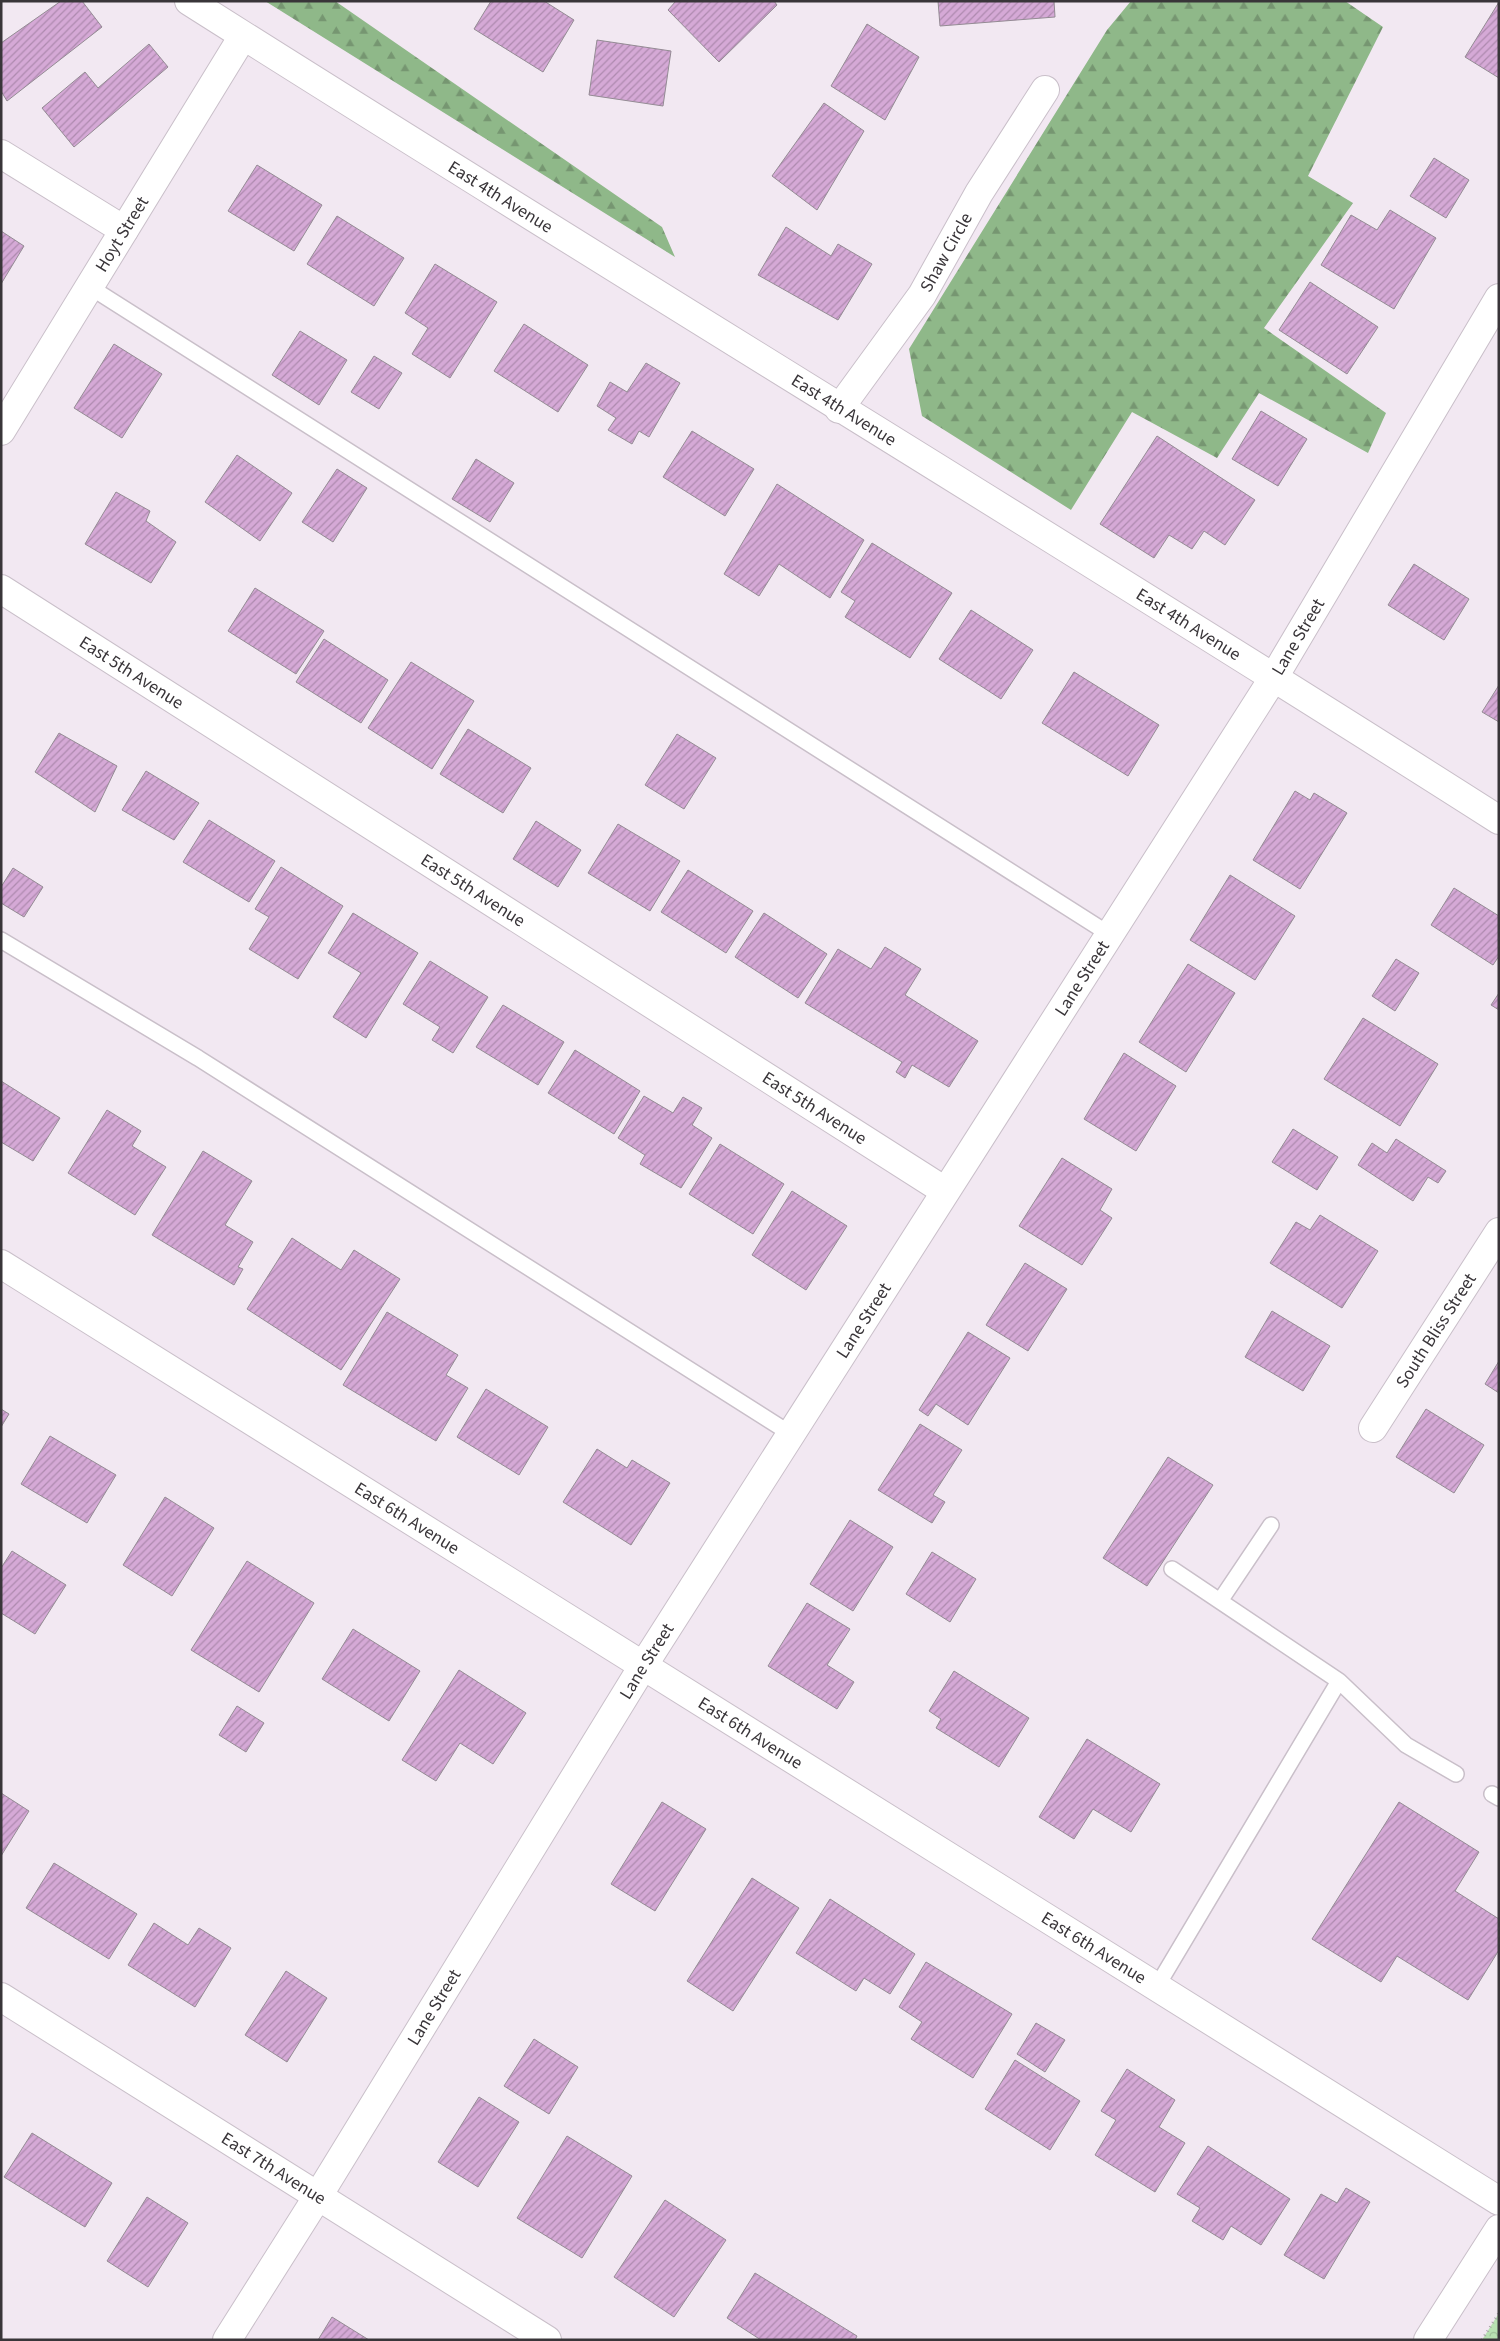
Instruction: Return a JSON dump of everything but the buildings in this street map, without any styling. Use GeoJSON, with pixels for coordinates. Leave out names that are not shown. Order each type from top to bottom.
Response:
{"type":"FeatureCollection","features":[{"type":"Feature","properties":{"kind":"street","name":"East 4th Avenue"},"geometry":{"type":"LineString","coordinates":[[189,1],[839,409],[1274,677],[1499,820]]}},
{"type":"Feature","properties":{"kind":"street","name":"Hoyt Street"},"geometry":{"type":"LineString","coordinates":[[1,431],[244,36]]}},
{"type":"Feature","properties":{"kind":"street","name":"Shaw Circle"},"geometry":{"type":"LineString","coordinates":[[839,409],[922,295],[979,193],[1045,90]]}},
{"type":"Feature","properties":{"kind":"street"},"geometry":{"type":"LineString","coordinates":[[1,154],[124,230]]}},
{"type":"Feature","properties":{"kind":"street","name":"Lane Street"},"geometry":{"type":"LineString","coordinates":[[227,2340],[318,2196],[643,1666],[1274,677],[1499,298]]}},
{"type":"Feature","properties":{"kind":"street","name":"East 5th Avenue"},"geometry":{"type":"LineString","coordinates":[[1,589],[945,1191]]}},
{"type":"Feature","properties":{"kind":"street","name":"South Bliss Street"},"geometry":{"type":"LineString","coordinates":[[1373,1428],[1499,1232]]}},
{"type":"Feature","properties":{"kind":"street","name":"East 6th Avenue"},"geometry":{"type":"LineString","coordinates":[[1,1264],[1499,2201]]}},
{"type":"Feature","properties":{"kind":"street","name":"East 7th Avenue"},"geometry":{"type":"LineString","coordinates":[[1,1997],[547,2340]]}},
{"type":"Feature","properties":{"kind":"street"},"geometry":{"type":"LineString","coordinates":[[1428,2340],[1499,2229]]}},
{"type":"Feature","properties":{"kind":"lane"},"geometry":{"type":"LineString","coordinates":[[90,287],[1109,934]]}},
{"type":"Feature","properties":{"kind":"lane"},"geometry":{"type":"LineString","coordinates":[[1,940],[198,1058],[791,1434]]}},
{"type":"Feature","properties":{"kind":"lane"},"geometry":{"type":"LineString","coordinates":[[1220,1601],[1271,1525]]}},
{"type":"Feature","properties":{"kind":"lane"},"geometry":{"type":"LineString","coordinates":[[1172,1569],[1339,1681],[1406,1745],[1456,1774]]}},
{"type":"Feature","properties":{"kind":"lane"},"geometry":{"type":"LineString","coordinates":[[1156,1988],[1339,1681]]}},
{"type":"Feature","properties":{"kind":"path"},"geometry":{"type":"LineString","coordinates":[[1482,2340],[1499,2313]]}},
{"type":"Feature","properties":{"kind":"green space"},"geometry":{"type":"Polygon","coordinates":[[[265,1],[335,1],[662,227],[675,257],[265,1]]]}},
{"type":"Feature","properties":{"kind":"green space"},"geometry":{"type":"Polygon","coordinates":[[[1131,1],[1345,1],[1383,27],[1308,176],[1353,203],[1264,328],[1386,413],[1368,453],[1259,393],[1217,458],[1132,412],[1071,510],[922,416],[909,349],[1107,30],[1131,1]]]}},
{"type":"Feature","properties":{"kind":"green space"},"geometry":{"type":"Polygon","coordinates":[[[1499,2313],[1499,2340],[1482,2340],[1499,2313]]]}}]}
